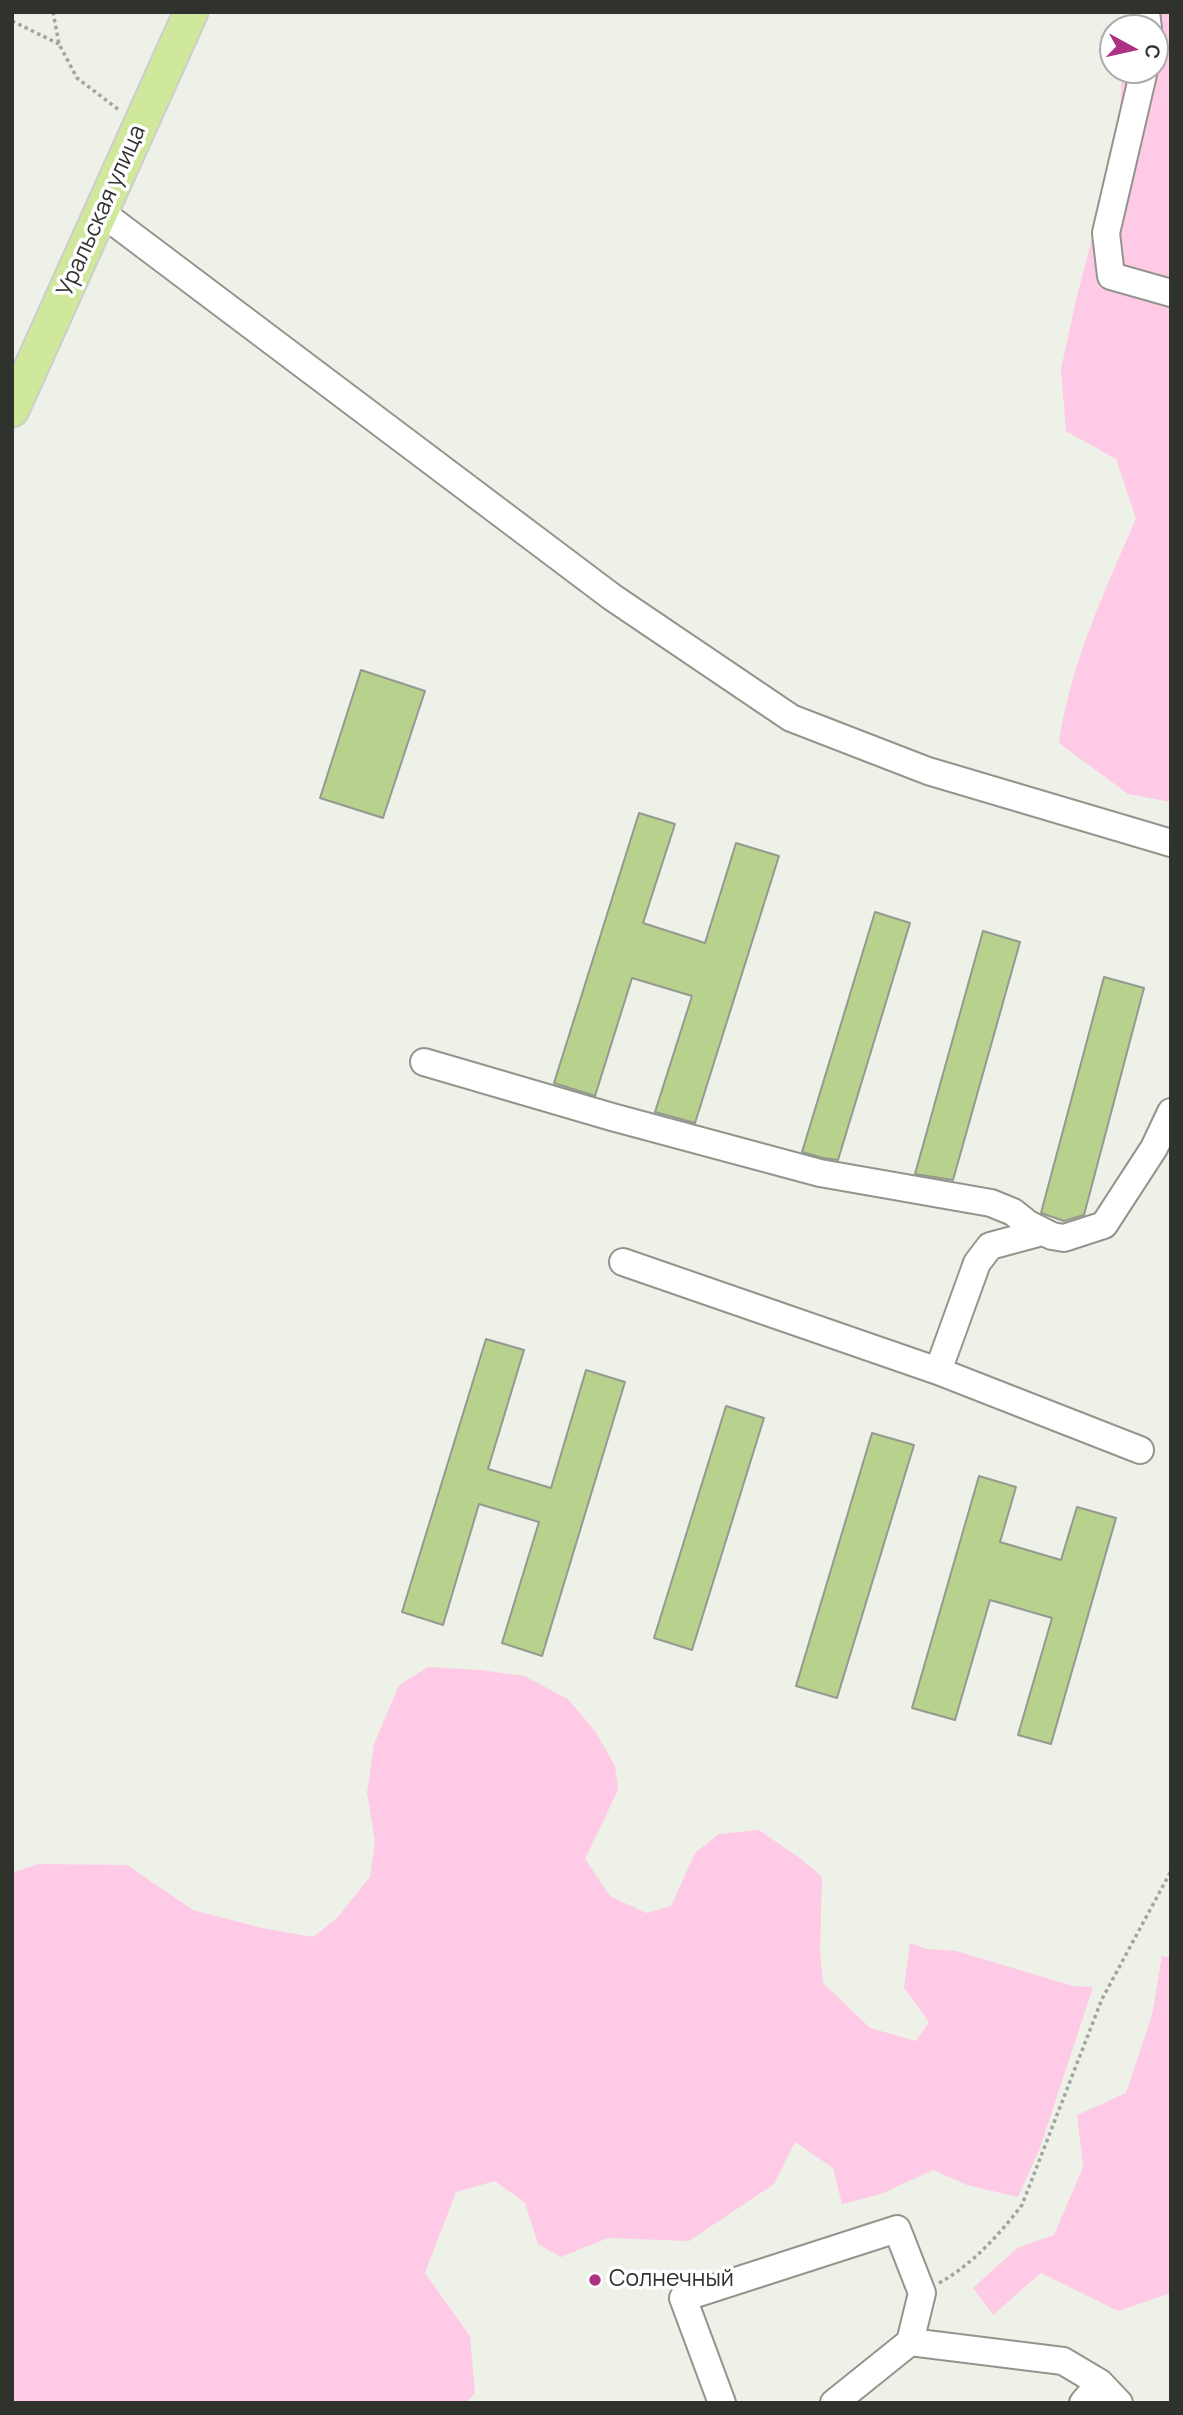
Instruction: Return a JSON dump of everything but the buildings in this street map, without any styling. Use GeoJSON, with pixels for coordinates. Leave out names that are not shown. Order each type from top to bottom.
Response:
{"type":"FeatureCollection","features":[{"type":"Feature","properties":{"kind":"main road","name":"Уральская улица"},"geometry":{"type":"LineString","coordinates":[[12,410],[191,12]]}},
{"type":"Feature","properties":{"kind":"street"},"geometry":{"type":"LineString","coordinates":[[1141,84],[1106,233],[1111,276],[1171,293]]}},
{"type":"Feature","properties":{"kind":"street"},"geometry":{"type":"LineString","coordinates":[[102,213],[612,597],[791,718],[928,771],[1171,843]]}},
{"type":"Feature","properties":{"kind":"street"},"geometry":{"type":"LineString","coordinates":[[424,1062],[612,1117],[820,1173],[991,1203],[1013,1212],[1042,1232],[1065,1238],[1104,1224],[1154,1148],[1171,1112]]}},
{"type":"Feature","properties":{"kind":"street"},"geometry":{"type":"LineString","coordinates":[[938,1371],[977,1263],[990,1246],[1042,1232]]}},
{"type":"Feature","properties":{"kind":"street"},"geometry":{"type":"LineString","coordinates":[[623,1262],[938,1371],[1140,1450]]}},
{"type":"Feature","properties":{"kind":"street"},"geometry":{"type":"LineString","coordinates":[[722,2403],[683,2298],[897,2229],[922,2293],[910,2342],[834,2403]]}},
{"type":"Feature","properties":{"kind":"street"},"geometry":{"type":"LineString","coordinates":[[910,2342],[1063,2361],[1091,2393],[1119,2403]]}},
{"type":"Feature","properties":{"kind":"path"},"geometry":{"type":"LineString","coordinates":[[53,12],[59,44],[76,78],[140,125]]}},
{"type":"Feature","properties":{"kind":"path"},"geometry":{"type":"LineString","coordinates":[[12,21],[59,44]]}},
{"type":"Feature","properties":{"kind":"path"},"geometry":{"type":"LineString","coordinates":[[922,2293],[959,2272],[1000,2234],[1022,2205],[1102,2000],[1171,1871]]}},
{"type":"Feature","properties":{"kind":"shaded area"},"geometry":{"type":"Polygon","coordinates":[[[1171,12],[1171,802],[1128,794],[1059,743],[1080,656],[1136,518],[1116,459],[1066,431],[1061,369],[1119,135],[1121,84],[1169,84],[1169,14],[1125,14],[1171,12]]]}},
{"type":"Feature","properties":{"kind":"shaded area"},"geometry":{"type":"Polygon","coordinates":[[[428,1667],[524,1676],[568,1699],[595,1731],[615,1766],[618,1790],[585,1859],[610,1896],[646,1913],[671,1906],[695,1853],[719,1834],[759,1830],[801,1859],[822,1877],[820,1951],[823,1983],[870,2028],[916,2041],[929,2022],[904,1988],[910,1943],[926,1949],[956,1951],[1073,1986],[1093,1987],[1040,2148],[1018,2197],[967,2185],[933,2170],[881,2194],[842,2204],[833,2168],[795,2142],[774,2184],[689,2241],[608,2238],[561,2257],[538,2244],[525,2203],[495,2181],[456,2192],[425,2273],[470,2336],[475,2393],[466,2403],[12,2403],[12,1873],[38,1864],[127,1865],[193,1910],[262,1928],[313,1937],[337,1918],[370,1877],[375,1841],[367,1793],[374,1744],[399,1685],[428,1667]]]}},
{"type":"Feature","properties":{"kind":"shaded area"},"geometry":{"type":"Polygon","coordinates":[[[1162,1956],[1171,1958],[1171,2293],[1118,2311],[1041,2273],[993,2315],[973,2288],[1017,2248],[1054,2235],[1083,2167],[1077,2115],[1126,2093],[1152,2015],[1162,1956]]]}},
{"type":"Feature","properties":{"kind":"place","name":"Солнечный"},"geometry":{"type":"Point","coordinates":[595,2280]}}]}
